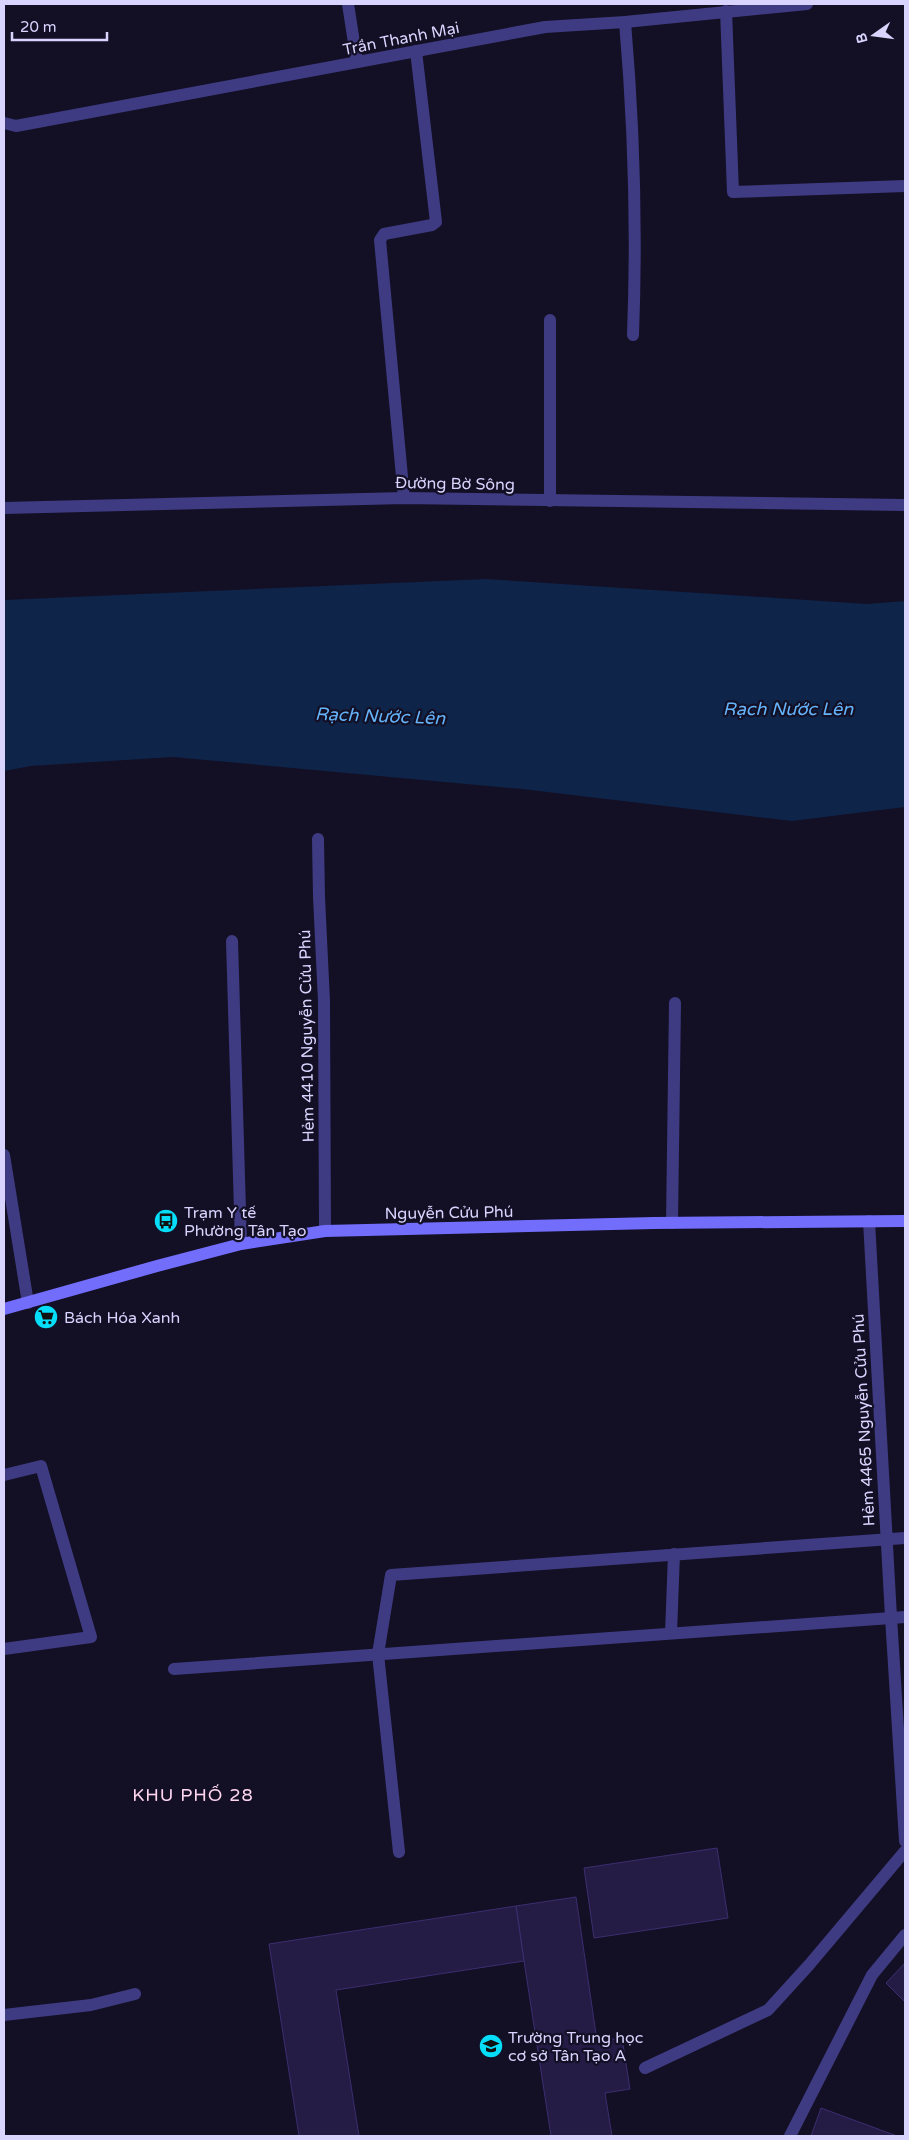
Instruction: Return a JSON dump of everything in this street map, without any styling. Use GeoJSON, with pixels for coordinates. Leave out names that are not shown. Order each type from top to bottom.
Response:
{"type":"FeatureCollection","features":[{"type":"Feature","properties":{"kind":"main road","name":"Nguyễn Cửu Phú"},"geometry":{"type":"LineString","coordinates":[[4,1309],[241,1244],[325,1231],[672,1223],[905,1221]]}},
{"type":"Feature","properties":{"kind":"street"},"geometry":{"type":"LineString","coordinates":[[348,4],[357,62]]}},
{"type":"Feature","properties":{"kind":"street","name":"Trần Thanh Mại"},"geometry":{"type":"LineString","coordinates":[[4,123],[16,126],[545,27],[625,22],[807,4]]}},
{"type":"Feature","properties":{"kind":"street"},"geometry":{"type":"LineString","coordinates":[[726,11],[733,192],[905,186]]}},
{"type":"Feature","properties":{"kind":"street"},"geometry":{"type":"LineString","coordinates":[[625,22],[631,101],[635,280],[633,335]]}},
{"type":"Feature","properties":{"kind":"street"},"geometry":{"type":"LineString","coordinates":[[404,498],[380,240],[384,234],[432,225],[436,222],[416,51]]}},
{"type":"Feature","properties":{"kind":"street"},"geometry":{"type":"LineString","coordinates":[[550,320],[550,501]]}},
{"type":"Feature","properties":{"kind":"street","name":"Đường Bờ Sông"},"geometry":{"type":"LineString","coordinates":[[4,508],[404,498],[905,506]]}},
{"type":"Feature","properties":{"kind":"street","name":"Hẻm 4410 Nguyễn Cửu Phú"},"geometry":{"type":"LineString","coordinates":[[318,839],[324,1001],[325,1231]]}},
{"type":"Feature","properties":{"kind":"street"},"geometry":{"type":"LineString","coordinates":[[232,941],[241,1244]]}},
{"type":"Feature","properties":{"kind":"street"},"geometry":{"type":"LineString","coordinates":[[672,1223],[675,1003]]}},
{"type":"Feature","properties":{"kind":"street"},"geometry":{"type":"LineString","coordinates":[[4,1156],[28,1303]]}},
{"type":"Feature","properties":{"kind":"street","name":"Hẻm 4465 Nguyễn Cửu Phú"},"geometry":{"type":"LineString","coordinates":[[869,1221],[905,1841]]}},
{"type":"Feature","properties":{"kind":"street"},"geometry":{"type":"LineString","coordinates":[[4,1476],[41,1466],[91,1637],[4,1649]]}},
{"type":"Feature","properties":{"kind":"street"},"geometry":{"type":"LineString","coordinates":[[399,1852],[378,1654],[391,1575],[905,1538]]}},
{"type":"Feature","properties":{"kind":"street"},"geometry":{"type":"LineString","coordinates":[[671,1633],[674,1554]]}},
{"type":"Feature","properties":{"kind":"street"},"geometry":{"type":"LineString","coordinates":[[174,1669],[905,1617]]}},
{"type":"Feature","properties":{"kind":"street"},"geometry":{"type":"LineString","coordinates":[[645,2068],[768,2010],[809,1965],[905,1851]]}},
{"type":"Feature","properties":{"kind":"street"},"geometry":{"type":"LineString","coordinates":[[790,2136],[872,1975],[905,1935]]}},
{"type":"Feature","properties":{"kind":"street"},"geometry":{"type":"LineString","coordinates":[[4,2015],[91,2005],[135,1994]]}},
{"type":"Feature","properties":{"kind":"water","name":"Rạch Nước Lên"},"geometry":{"type":"Polygon","coordinates":[[[486,579],[867,604],[905,601],[905,807],[792,821],[522,789],[173,757],[31,766],[4,771],[4,600],[486,579]]]}},
{"type":"Feature","properties":{"kind":"building"},"geometry":{"type":"Polygon","coordinates":[[[717,1848],[728,1918],[594,1938],[584,1868],[717,1848]]]}},
{"type":"Feature","properties":{"kind":"building"},"geometry":{"type":"Polygon","coordinates":[[[576,1897],[597,2041],[622,2038],[630,2089],[605,2093],[612,2136],[551,2136],[524,1961],[516,1906],[576,1897]]]}},
{"type":"Feature","properties":{"kind":"building"},"geometry":{"type":"Polygon","coordinates":[[[516,1906],[524,1961],[336,1990],[359,2136],[299,2136],[269,1944],[516,1906]]]}},
{"type":"Feature","properties":{"kind":"building"},"geometry":{"type":"Polygon","coordinates":[[[905,1963],[905,2002],[886,1983],[905,1963]]]}},
{"type":"Feature","properties":{"kind":"building"},"geometry":{"type":"Polygon","coordinates":[[[821,2108],[897,2136],[811,2136],[821,2108]]]}},
{"type":"Feature","properties":{"kind":"place","name":"Trạm Y tế Phường Tân Tạo"},"geometry":{"type":"Point","coordinates":[166,1221]}},
{"type":"Feature","properties":{"kind":"place","name":"Bách Hóa Xanh"},"geometry":{"type":"Point","coordinates":[46,1317]}},
{"type":"Feature","properties":{"kind":"place","name":"Trường Trung học cơ sở Tân Tạo A"},"geometry":{"type":"Point","coordinates":[491,2046]}},
{"type":"Feature","properties":{"kind":"district","name":"KHU PHỐ 28"},"geometry":{"type":"Point","coordinates":[193,1795]}}]}
